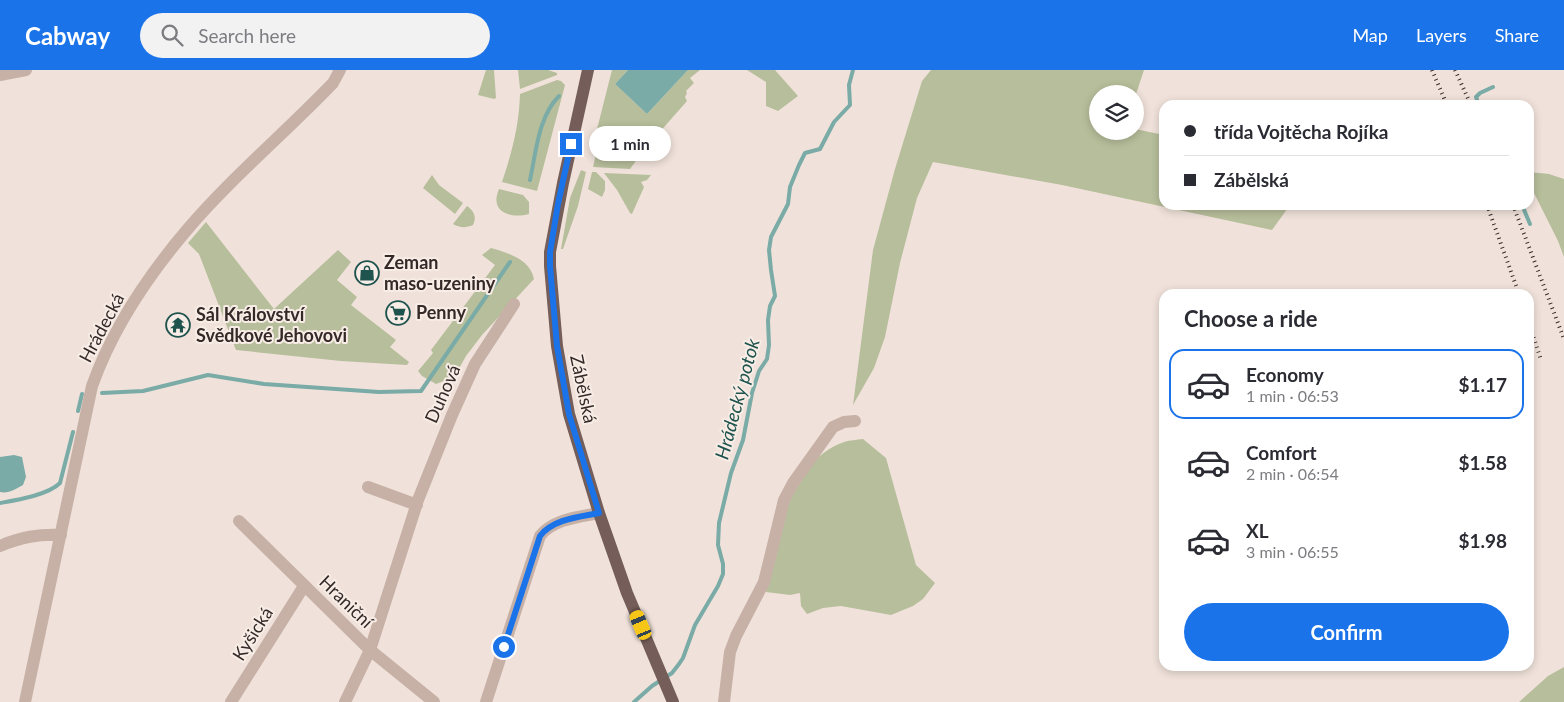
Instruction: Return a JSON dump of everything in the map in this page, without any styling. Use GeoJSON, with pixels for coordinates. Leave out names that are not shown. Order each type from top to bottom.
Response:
{"type":"FeatureCollection","features":[{"type":"Feature","properties":{"kind":"main road","name":"Zábělská"},"geometry":{"type":"LineString","coordinates":[[588,70],[562,183],[550,252],[557,346],[569,414],[599,513],[628,594],[673,702]]}},
{"type":"Feature","properties":{"kind":"street"},"geometry":{"type":"LineString","coordinates":[[0,74],[26,70]]}},
{"type":"Feature","properties":{"kind":"street","name":"Hrádecká"},"geometry":{"type":"LineString","coordinates":[[25,702],[92,386],[102,358],[148,281],[186,230],[333,83],[340,70]]}},
{"type":"Feature","properties":{"kind":"street","name":"Duhová"},"geometry":{"type":"LineString","coordinates":[[345,702],[370,650],[416,504],[452,415],[475,364],[514,304]]}},
{"type":"Feature","properties":{"kind":"street"},"geometry":{"type":"LineString","coordinates":[[724,702],[730,652],[736,636],[764,582],[784,500],[793,483],[833,427],[844,422],[855,421]]}},
{"type":"Feature","properties":{"kind":"street"},"geometry":{"type":"LineString","coordinates":[[368,487],[416,504]]}},
{"type":"Feature","properties":{"kind":"street"},"geometry":{"type":"LineString","coordinates":[[486,702],[540,536],[546,528],[563,521],[599,513]]}},
{"type":"Feature","properties":{"kind":"street","name":"Hraniční"},"geometry":{"type":"LineString","coordinates":[[239,521],[370,650],[434,702]]}},
{"type":"Feature","properties":{"kind":"street"},"geometry":{"type":"LineString","coordinates":[[0,546],[37,534],[61,535]]}},
{"type":"Feature","properties":{"kind":"street","name":"Kyšická"},"geometry":{"type":"LineString","coordinates":[[231,702],[304,586]]}},
{"type":"Feature","properties":{"kind":"green space"},"geometry":{"type":"Polygon","coordinates":[[[486,70],[494,70],[496,98],[494,99],[478,95],[486,70]]]}},
{"type":"Feature","properties":{"kind":"green space"},"geometry":{"type":"Polygon","coordinates":[[[518,70],[548,70],[557,73],[557,75],[520,89],[518,70]]]}},
{"type":"Feature","properties":{"kind":"green space"},"geometry":{"type":"Polygon","coordinates":[[[612,70],[628,70],[615,84],[647,114],[688,70],[700,70],[690,78],[694,83],[686,91],[685,97],[687,101],[643,151],[630,169],[593,167],[596,133],[612,70]]]}},
{"type":"Feature","properties":{"kind":"green space"},"geometry":{"type":"Polygon","coordinates":[[[747,70],[775,70],[798,96],[778,111],[766,106],[766,82],[747,70]]]}},
{"type":"Feature","properties":{"kind":"green space"},"geometry":{"type":"Polygon","coordinates":[[[931,70],[1144,70],[1139,85],[1089,85],[1089,140],[1144,140],[1144,131],[1159,134],[1159,206],[1062,185],[933,162],[917,198],[900,263],[885,337],[874,368],[853,405],[873,250],[922,81],[931,70]]]}},
{"type":"Feature","properties":{"kind":"green space"},"geometry":{"type":"Polygon","coordinates":[[[557,80],[565,85],[537,191],[502,182],[514,139],[520,94],[557,80]]]}},
{"type":"Feature","properties":{"kind":"green space"},"geometry":{"type":"Polygon","coordinates":[[[581,170],[586,172],[578,206],[563,249],[561,249],[570,198],[581,170]]]}},
{"type":"Feature","properties":{"kind":"green space"},"geometry":{"type":"Polygon","coordinates":[[[592,172],[596,172],[605,181],[605,190],[602,197],[588,189],[592,172]]]}},
{"type":"Feature","properties":{"kind":"green space"},"geometry":{"type":"Polygon","coordinates":[[[1534,172],[1549,174],[1564,179],[1564,257],[1534,193],[1534,172]]]}},
{"type":"Feature","properties":{"kind":"green space"},"geometry":{"type":"Polygon","coordinates":[[[604,173],[651,175],[647,180],[641,182],[644,187],[632,214],[617,190],[604,173]]]}},
{"type":"Feature","properties":{"kind":"green space"},"geometry":{"type":"Polygon","coordinates":[[[432,175],[439,185],[463,203],[455,214],[423,188],[432,175]]]}},
{"type":"Feature","properties":{"kind":"green space"},"geometry":{"type":"Polygon","coordinates":[[[499,189],[523,195],[529,202],[529,214],[515,215],[503,212],[497,203],[499,189]]]}},
{"type":"Feature","properties":{"kind":"green space"},"geometry":{"type":"Polygon","coordinates":[[[467,206],[474,214],[473,225],[463,227],[453,224],[467,206]]]}},
{"type":"Feature","properties":{"kind":"green space"},"geometry":{"type":"Polygon","coordinates":[[[1179,210],[1286,210],[1272,230],[1179,210]]]}},
{"type":"Feature","properties":{"kind":"green space"},"geometry":{"type":"Polygon","coordinates":[[[206,222],[274,309],[338,250],[351,262],[337,280],[357,297],[351,305],[396,340],[390,347],[409,362],[407,365],[341,361],[236,350],[199,254],[188,243],[206,222]]]}},
{"type":"Feature","properties":{"kind":"green space"},"geometry":{"type":"Polygon","coordinates":[[[491,248],[511,255],[523,262],[532,272],[534,279],[482,335],[466,356],[457,372],[449,379],[436,384],[422,376],[418,371],[433,353],[431,350],[495,265],[482,255],[491,248]]]}},
{"type":"Feature","properties":{"kind":"green space"},"geometry":{"type":"Polygon","coordinates":[[[863,439],[886,458],[916,565],[935,583],[923,599],[913,606],[891,615],[841,606],[823,608],[807,614],[801,606],[800,593],[790,595],[766,592],[775,550],[788,506],[797,485],[809,467],[824,452],[844,442],[863,439]]]}},
{"type":"Feature","properties":{"kind":"green space"},"geometry":{"type":"Polygon","coordinates":[[[1564,667],[1564,702],[1519,702],[1548,676],[1564,667]]]}},
{"type":"Feature","properties":{"kind":"water"},"geometry":{"type":"Polygon","coordinates":[[[628,70],[688,70],[647,114],[615,84],[628,70]]]}},
{"type":"Feature","properties":{"kind":"water"},"geometry":{"type":"Polygon","coordinates":[[[14,455],[22,457],[26,477],[23,485],[9,492],[0,492],[0,457],[14,455]]]}},
{"type":"Feature","properties":{"kind":"waterway","name":"Hrádecký potok"},"geometry":{"type":"LineString","coordinates":[[634,702],[652,686],[672,673],[679,664],[695,625],[723,574],[723,564],[718,545],[719,523],[731,473],[743,440],[752,393],[759,371],[767,359],[769,345],[768,320],[770,306],[775,296],[769,250],[771,237],[788,204],[790,187],[805,153],[820,149],[834,122],[850,105],[849,85],[853,70]]}},
{"type":"Feature","properties":{"kind":"waterway"},"geometry":{"type":"LineString","coordinates":[[1477,100],[1476,97],[1480,93],[1493,87]]}},
{"type":"Feature","properties":{"kind":"waterway"},"geometry":{"type":"LineString","coordinates":[[530,180],[542,125],[546,114],[559,96]]}},
{"type":"Feature","properties":{"kind":"waterway"},"geometry":{"type":"LineString","coordinates":[[1524,210],[1530,224]]}},
{"type":"Feature","properties":{"kind":"waterway"},"geometry":{"type":"LineString","coordinates":[[102,393],[143,391],[208,375],[264,384],[379,392],[421,391],[510,262]]}},
{"type":"Feature","properties":{"kind":"waterway"},"geometry":{"type":"LineString","coordinates":[[78,411],[82,394]]}},
{"type":"Feature","properties":{"kind":"waterway"},"geometry":{"type":"LineString","coordinates":[[0,503],[40,494],[60,483],[73,432]]}},
{"type":"Feature","properties":{"kind":"railway"},"geometry":{"type":"LineString","coordinates":[[1432,70],[1445,100]]}},
{"type":"Feature","properties":{"kind":"railway"},"geometry":{"type":"LineString","coordinates":[[1455,70],[1469,100]]}},
{"type":"Feature","properties":{"kind":"railway"},"geometry":{"type":"LineString","coordinates":[[1489,210],[1517,289]]}},
{"type":"Feature","properties":{"kind":"railway"},"geometry":{"type":"LineString","coordinates":[[1515,210],[1564,339]]}},
{"type":"Feature","properties":{"kind":"railway"},"geometry":{"type":"LineString","coordinates":[[1534,338],[1541,360]]}},
{"type":"Feature","properties":{"kind":"place","name":"Zeman maso-uzeniny"},"geometry":{"type":"Point","coordinates":[367,273]}},
{"type":"Feature","properties":{"kind":"place","name":"Penny"},"geometry":{"type":"Point","coordinates":[398,313]}},
{"type":"Feature","properties":{"kind":"place","name":"Sál Království Svědkové Jehovovi"},"geometry":{"type":"Point","coordinates":[178,325]}},
{"type":"Feature","properties":{"kind":"route"},"geometry":{"type":"LineString","coordinates":[[504,647],[540,536],[546,528],[563,521],[599,513],[569,414],[557,346],[550,266],[550,252],[558,204],[571,144]]}}]}
